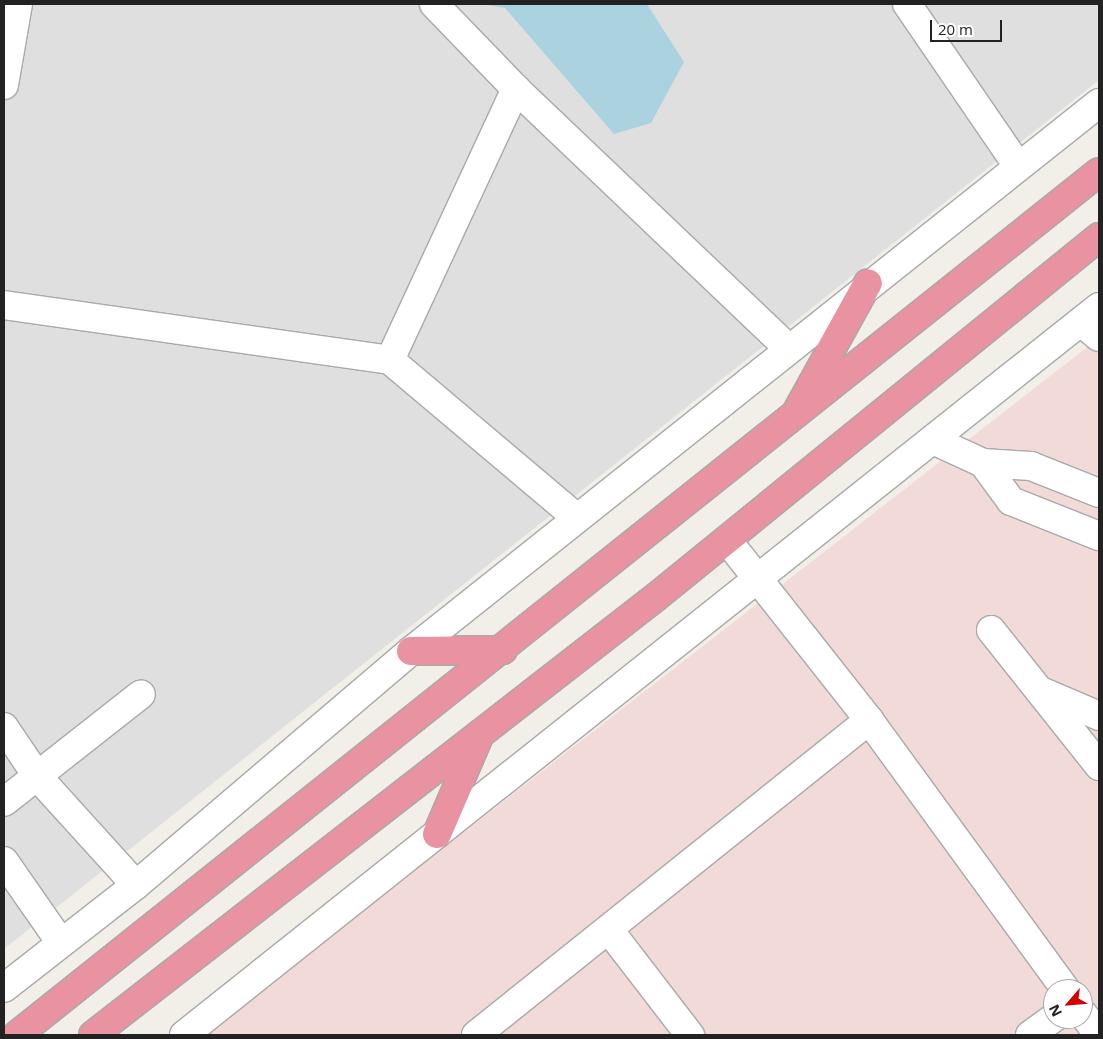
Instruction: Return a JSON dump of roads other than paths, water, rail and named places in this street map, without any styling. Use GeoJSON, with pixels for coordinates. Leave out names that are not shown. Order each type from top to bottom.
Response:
{"type":"FeatureCollection","features":[{"type":"Feature","properties":{"kind":"highway"},"geometry":{"type":"LineString","coordinates":[[18,1035],[792,421],[1099,172]]}},
{"type":"Feature","properties":{"kind":"highway"},"geometry":{"type":"LineString","coordinates":[[92,1035],[727,540],[1099,237]]}},
{"type":"Feature","properties":{"kind":"highway"},"geometry":{"type":"LineString","coordinates":[[792,421],[868,283]]}},
{"type":"Feature","properties":{"kind":"highway"},"geometry":{"type":"LineString","coordinates":[[411,651],[503,650]]}},
{"type":"Feature","properties":{"kind":"highway"},"geometry":{"type":"LineString","coordinates":[[437,834],[482,730]]}},
{"type":"Feature","properties":{"kind":"street"},"geometry":{"type":"LineString","coordinates":[[434,4],[516,89],[788,348]]}},
{"type":"Feature","properties":{"kind":"street"},"geometry":{"type":"LineString","coordinates":[[907,4],[1018,166]]}},
{"type":"Feature","properties":{"kind":"street"},"geometry":{"type":"LineString","coordinates":[[4,85],[12,12]]}},
{"type":"Feature","properties":{"kind":"street"},"geometry":{"type":"LineString","coordinates":[[390,360],[516,89]]}},
{"type":"Feature","properties":{"kind":"street"},"geometry":{"type":"LineString","coordinates":[[4,988],[136,885],[411,651],[868,283],[1099,103]]}},
{"type":"Feature","properties":{"kind":"street"},"geometry":{"type":"LineString","coordinates":[[4,306],[390,360],[577,518]]}},
{"type":"Feature","properties":{"kind":"street"},"geometry":{"type":"LineString","coordinates":[[184,1035],[934,440],[1093,322]]}},
{"type":"Feature","properties":{"kind":"street"},"geometry":{"type":"LineString","coordinates":[[934,440],[983,464],[1030,466],[1099,493]]}},
{"type":"Feature","properties":{"kind":"street"},"geometry":{"type":"LineString","coordinates":[[983,464],[1011,501],[1099,536]]}},
{"type":"Feature","properties":{"kind":"street"},"geometry":{"type":"LineString","coordinates":[[727,540],[869,720],[1058,979]]}},
{"type":"Feature","properties":{"kind":"street"},"geometry":{"type":"LineString","coordinates":[[991,630],[1099,766]]}},
{"type":"Feature","properties":{"kind":"street"},"geometry":{"type":"LineString","coordinates":[[1039,690],[1099,716]]}},
{"type":"Feature","properties":{"kind":"street"},"geometry":{"type":"LineString","coordinates":[[4,802],[141,694]]}},
{"type":"Feature","properties":{"kind":"street"},"geometry":{"type":"LineString","coordinates":[[476,1035],[869,720]]}},
{"type":"Feature","properties":{"kind":"street"},"geometry":{"type":"LineString","coordinates":[[4,727],[36,776],[136,885]]}},
{"type":"Feature","properties":{"kind":"street"},"geometry":{"type":"LineString","coordinates":[[4,861],[61,943]]}},
{"type":"Feature","properties":{"kind":"street"},"geometry":{"type":"LineString","coordinates":[[609,930],[690,1035]]}},
{"type":"Feature","properties":{"kind":"street"},"geometry":{"type":"LineString","coordinates":[[1030,1035],[1043,1025]]}},
{"type":"Feature","properties":{"kind":"water"},"geometry":{"type":"Polygon","coordinates":[[[482,4],[647,4],[684,62],[651,123],[614,134],[505,8],[482,4]]]}}]}
